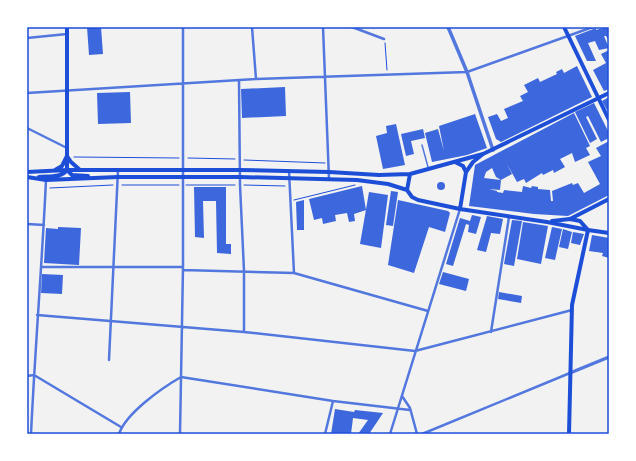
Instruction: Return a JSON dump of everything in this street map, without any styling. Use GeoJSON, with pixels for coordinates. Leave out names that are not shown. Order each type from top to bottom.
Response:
{"type":"FeatureCollection","features":[{"type":"Feature","properties":{"kind":"main road"},"geometry":{"type":"LineString","coordinates":[[29,177],[61,175],[65,174],[67,170],[67,27]]}},
{"type":"Feature","properties":{"kind":"main road"},"geometry":{"type":"LineString","coordinates":[[564,27],[609,120]]}},
{"type":"Feature","properties":{"kind":"main road"},"geometry":{"type":"LineString","coordinates":[[27,172],[67,170],[240,170],[329,172],[379,175],[410,174],[493,150],[609,93]]}},
{"type":"Feature","properties":{"kind":"main road"},"geometry":{"type":"LineString","coordinates":[[460,209],[466,172],[473,162],[483,154]]}},
{"type":"Feature","properties":{"kind":"main road"},"geometry":{"type":"LineString","coordinates":[[67,156],[73,165],[81,170]]}},
{"type":"Feature","properties":{"kind":"main road"},"geometry":{"type":"LineString","coordinates":[[53,171],[62,166],[67,156]]}},
{"type":"Feature","properties":{"kind":"main road"},"geometry":{"type":"LineString","coordinates":[[455,162],[463,166],[466,172]]}},
{"type":"Feature","properties":{"kind":"main road"},"geometry":{"type":"LineString","coordinates":[[67,170],[72,175],[116,177],[240,177],[329,179],[376,182],[407,190],[412,197],[418,200],[460,209],[609,233]]}},
{"type":"Feature","properties":{"kind":"main road"},"geometry":{"type":"LineString","coordinates":[[407,190],[410,174]]}},
{"type":"Feature","properties":{"kind":"main road"},"geometry":{"type":"LineString","coordinates":[[29,177],[46,180],[116,177]]}},
{"type":"Feature","properties":{"kind":"main road"},"geometry":{"type":"LineString","coordinates":[[570,219],[609,198]]}},
{"type":"Feature","properties":{"kind":"main road"},"geometry":{"type":"LineString","coordinates":[[547,222],[570,219],[580,221],[588,230]]}},
{"type":"Feature","properties":{"kind":"main road"},"geometry":{"type":"LineString","coordinates":[[569,434],[572,310],[588,230]]}},
{"type":"Feature","properties":{"kind":"street"},"geometry":{"type":"LineString","coordinates":[[180,434],[183,269],[183,27]]}},
{"type":"Feature","properties":{"kind":"street"},"geometry":{"type":"LineString","coordinates":[[252,27],[256,79]]}},
{"type":"Feature","properties":{"kind":"street"},"geometry":{"type":"LineString","coordinates":[[324,27],[329,179]]}},
{"type":"Feature","properties":{"kind":"street"},"geometry":{"type":"LineString","coordinates":[[352,27],[384,39]]}},
{"type":"Feature","properties":{"kind":"street"},"geometry":{"type":"LineString","coordinates":[[448,27],[467,72],[493,150]]}},
{"type":"Feature","properties":{"kind":"street"},"geometry":{"type":"LineString","coordinates":[[27,93],[256,79],[326,78],[387,74],[467,72],[594,27]]}},
{"type":"Feature","properties":{"kind":"street"},"geometry":{"type":"LineString","coordinates":[[27,38],[67,34]]}},
{"type":"Feature","properties":{"kind":"street"},"geometry":{"type":"LineString","coordinates":[[240,81],[240,185],[244,271],[244,332]]}},
{"type":"Feature","properties":{"kind":"street"},"geometry":{"type":"LineString","coordinates":[[27,128],[67,148]]}},
{"type":"Feature","properties":{"kind":"street"},"geometry":{"type":"LineString","coordinates":[[110,360],[117,184],[116,177],[118,170]]}},
{"type":"Feature","properties":{"kind":"street"},"geometry":{"type":"LineString","coordinates":[[289,171],[294,273]]}},
{"type":"Feature","properties":{"kind":"street"},"geometry":{"type":"LineString","coordinates":[[31,434],[46,180]]}},
{"type":"Feature","properties":{"kind":"street"},"geometry":{"type":"LineString","coordinates":[[390,434],[460,209]]}},
{"type":"Feature","properties":{"kind":"street"},"geometry":{"type":"LineString","coordinates":[[490,332],[509,216]]}},
{"type":"Feature","properties":{"kind":"street"},"geometry":{"type":"LineString","coordinates":[[27,224],[44,226]]}},
{"type":"Feature","properties":{"kind":"street"},"geometry":{"type":"LineString","coordinates":[[41,267],[183,269],[294,273],[428,311]]}},
{"type":"Feature","properties":{"kind":"street"},"geometry":{"type":"LineString","coordinates":[[38,315],[111,322],[182,326],[415,351],[572,310]]}},
{"type":"Feature","properties":{"kind":"street"},"geometry":{"type":"LineString","coordinates":[[422,434],[609,356]]}},
{"type":"Feature","properties":{"kind":"street"},"geometry":{"type":"LineString","coordinates":[[27,376],[34,375],[121,427]]}},
{"type":"Feature","properties":{"kind":"street"},"geometry":{"type":"LineString","coordinates":[[118,434],[121,427],[135,412],[165,386],[181,377],[333,401],[397,410],[410,410]]}},
{"type":"Feature","properties":{"kind":"street"},"geometry":{"type":"LineString","coordinates":[[402,396],[410,410],[417,434]]}},
{"type":"Feature","properties":{"kind":"street"},"geometry":{"type":"LineString","coordinates":[[325,434],[333,401]]}},
{"type":"Feature","properties":{"kind":"street"},"geometry":{"type":"LineString","coordinates":[[27,407],[33,406]]}},
{"type":"Feature","properties":{"kind":"lane"},"geometry":{"type":"LineString","coordinates":[[422,145],[428,169]]}},
{"type":"Feature","properties":{"kind":"path"},"geometry":{"type":"LineString","coordinates":[[384,39],[387,74]]}},
{"type":"Feature","properties":{"kind":"path"},"geometry":{"type":"LineString","coordinates":[[73,157],[183,158],[329,163]]}},
{"type":"Feature","properties":{"kind":"path"},"geometry":{"type":"LineString","coordinates":[[46,188],[117,184],[289,186]]}},
{"type":"Feature","properties":{"kind":"path"},"geometry":{"type":"LineString","coordinates":[[290,201],[361,184]]}},
{"type":"Feature","properties":{"kind":"building"},"geometry":{"type":"Polygon","coordinates":[[[87,27],[101,27],[103,54],[89,55],[87,27]]]}},
{"type":"Feature","properties":{"kind":"building"},"geometry":{"type":"Polygon","coordinates":[[[609,27],[609,41],[606,36],[604,36],[609,48],[599,50],[595,41],[588,43],[596,61],[587,61],[575,36],[596,28],[596,30],[609,27]]]}},
{"type":"Feature","properties":{"kind":"building"},"geometry":{"type":"Polygon","coordinates":[[[609,50],[609,89],[604,91],[593,70],[606,63],[601,54],[609,50]]]}},
{"type":"Feature","properties":{"kind":"building"},"geometry":{"type":"Polygon","coordinates":[[[577,66],[592,97],[501,142],[496,139],[488,117],[497,114],[501,121],[508,118],[504,109],[523,101],[520,96],[528,92],[524,85],[538,78],[540,82],[557,74],[556,72],[562,69],[564,73],[577,66]]]}},
{"type":"Feature","properties":{"kind":"building"},"geometry":{"type":"Polygon","coordinates":[[[285,87],[286,116],[242,118],[241,89],[285,87]]]}},
{"type":"Feature","properties":{"kind":"building"},"geometry":{"type":"Polygon","coordinates":[[[130,92],[131,123],[98,124],[97,93],[130,92]]]}},
{"type":"Feature","properties":{"kind":"building"},"geometry":{"type":"Polygon","coordinates":[[[609,97],[609,114],[602,101],[609,97]]]}},
{"type":"Feature","properties":{"kind":"building"},"geometry":{"type":"Polygon","coordinates":[[[594,103],[609,133],[609,138],[601,142],[588,116],[586,117],[597,139],[590,143],[575,112],[594,103]]]}},
{"type":"Feature","properties":{"kind":"building"},"geometry":{"type":"Polygon","coordinates":[[[574,113],[590,146],[586,148],[590,155],[575,162],[572,153],[560,159],[565,167],[554,173],[553,170],[543,175],[542,173],[526,183],[524,179],[517,182],[507,164],[512,174],[501,180],[500,190],[489,189],[503,193],[504,190],[522,192],[523,186],[531,188],[532,186],[538,187],[538,189],[550,190],[551,201],[553,201],[552,191],[572,183],[573,185],[578,183],[584,193],[600,184],[588,162],[601,156],[596,148],[609,141],[609,195],[568,216],[534,214],[469,206],[475,165],[574,113]],[[492,168],[486,172],[484,178],[501,180],[496,177],[492,168]]]}},
{"type":"Feature","properties":{"kind":"building"},"geometry":{"type":"Polygon","coordinates":[[[475,114],[487,148],[467,155],[432,162],[425,133],[438,129],[444,151],[439,126],[475,114]]]}},
{"type":"Feature","properties":{"kind":"building"},"geometry":{"type":"Polygon","coordinates":[[[396,124],[405,165],[383,169],[376,136],[387,133],[386,126],[396,124]]]}},
{"type":"Feature","properties":{"kind":"building"},"geometry":{"type":"Polygon","coordinates":[[[423,129],[425,138],[411,141],[414,154],[406,156],[401,134],[423,129]]]}},
{"type":"Feature","properties":{"kind":"building"},"geometry":{"type":"Polygon","coordinates":[[[439,182],[443,182],[445,186],[443,190],[439,190],[437,188],[437,184],[439,182]]]}},
{"type":"Feature","properties":{"kind":"building"},"geometry":{"type":"Polygon","coordinates":[[[362,186],[366,210],[354,214],[355,221],[349,222],[347,213],[335,215],[336,221],[323,224],[322,218],[314,220],[309,199],[362,186]]]}},
{"type":"Feature","properties":{"kind":"building"},"geometry":{"type":"Polygon","coordinates":[[[194,187],[226,187],[226,244],[231,244],[231,254],[217,253],[216,201],[203,201],[204,238],[195,237],[194,187]]]}},
{"type":"Feature","properties":{"kind":"building"},"geometry":{"type":"Polygon","coordinates":[[[391,191],[398,192],[393,226],[386,225],[391,191]]]}},
{"type":"Feature","properties":{"kind":"building"},"geometry":{"type":"Polygon","coordinates":[[[369,192],[388,195],[381,248],[360,244],[369,192]]]}},
{"type":"Feature","properties":{"kind":"building"},"geometry":{"type":"Polygon","coordinates":[[[304,200],[304,230],[297,230],[296,202],[304,200]]]}},
{"type":"Feature","properties":{"kind":"building"},"geometry":{"type":"Polygon","coordinates":[[[398,200],[448,211],[450,213],[445,232],[429,227],[414,273],[388,265],[398,200]]]}},
{"type":"Feature","properties":{"kind":"building"},"geometry":{"type":"Polygon","coordinates":[[[472,215],[481,217],[476,234],[468,232],[469,225],[466,224],[453,266],[446,264],[460,218],[470,221],[472,215]]]}},
{"type":"Feature","properties":{"kind":"building"},"geometry":{"type":"Polygon","coordinates":[[[487,216],[503,219],[500,234],[491,233],[486,252],[477,250],[487,216]]]}},
{"type":"Feature","properties":{"kind":"building"},"geometry":{"type":"Polygon","coordinates":[[[512,220],[522,221],[514,266],[504,264],[512,220]]]}},
{"type":"Feature","properties":{"kind":"building"},"geometry":{"type":"Polygon","coordinates":[[[523,222],[548,226],[541,264],[517,259],[523,222]]]}},
{"type":"Feature","properties":{"kind":"building"},"geometry":{"type":"Polygon","coordinates":[[[58,227],[81,228],[79,265],[44,263],[46,228],[58,229],[58,227]]]}},
{"type":"Feature","properties":{"kind":"building"},"geometry":{"type":"Polygon","coordinates":[[[552,227],[562,229],[555,260],[545,258],[552,227]]]}},
{"type":"Feature","properties":{"kind":"building"},"geometry":{"type":"Polygon","coordinates":[[[563,229],[572,232],[568,249],[559,247],[563,229]]]}},
{"type":"Feature","properties":{"kind":"building"},"geometry":{"type":"Polygon","coordinates":[[[573,232],[584,234],[580,245],[571,243],[573,232]]]}},
{"type":"Feature","properties":{"kind":"building"},"geometry":{"type":"Polygon","coordinates":[[[592,235],[609,238],[609,258],[602,256],[603,253],[589,251],[592,235]]]}},
{"type":"Feature","properties":{"kind":"building"},"geometry":{"type":"Polygon","coordinates":[[[443,272],[469,279],[466,291],[439,284],[443,272]]]}},
{"type":"Feature","properties":{"kind":"building"},"geometry":{"type":"Polygon","coordinates":[[[42,274],[63,275],[62,294],[41,293],[42,274]]]}},
{"type":"Feature","properties":{"kind":"building"},"geometry":{"type":"Polygon","coordinates":[[[499,292],[522,296],[521,303],[498,299],[499,292]]]}},
{"type":"Feature","properties":{"kind":"building"},"geometry":{"type":"Polygon","coordinates":[[[335,409],[354,412],[355,410],[383,413],[369,434],[358,434],[368,420],[353,418],[351,434],[331,434],[335,409]]]}}]}
